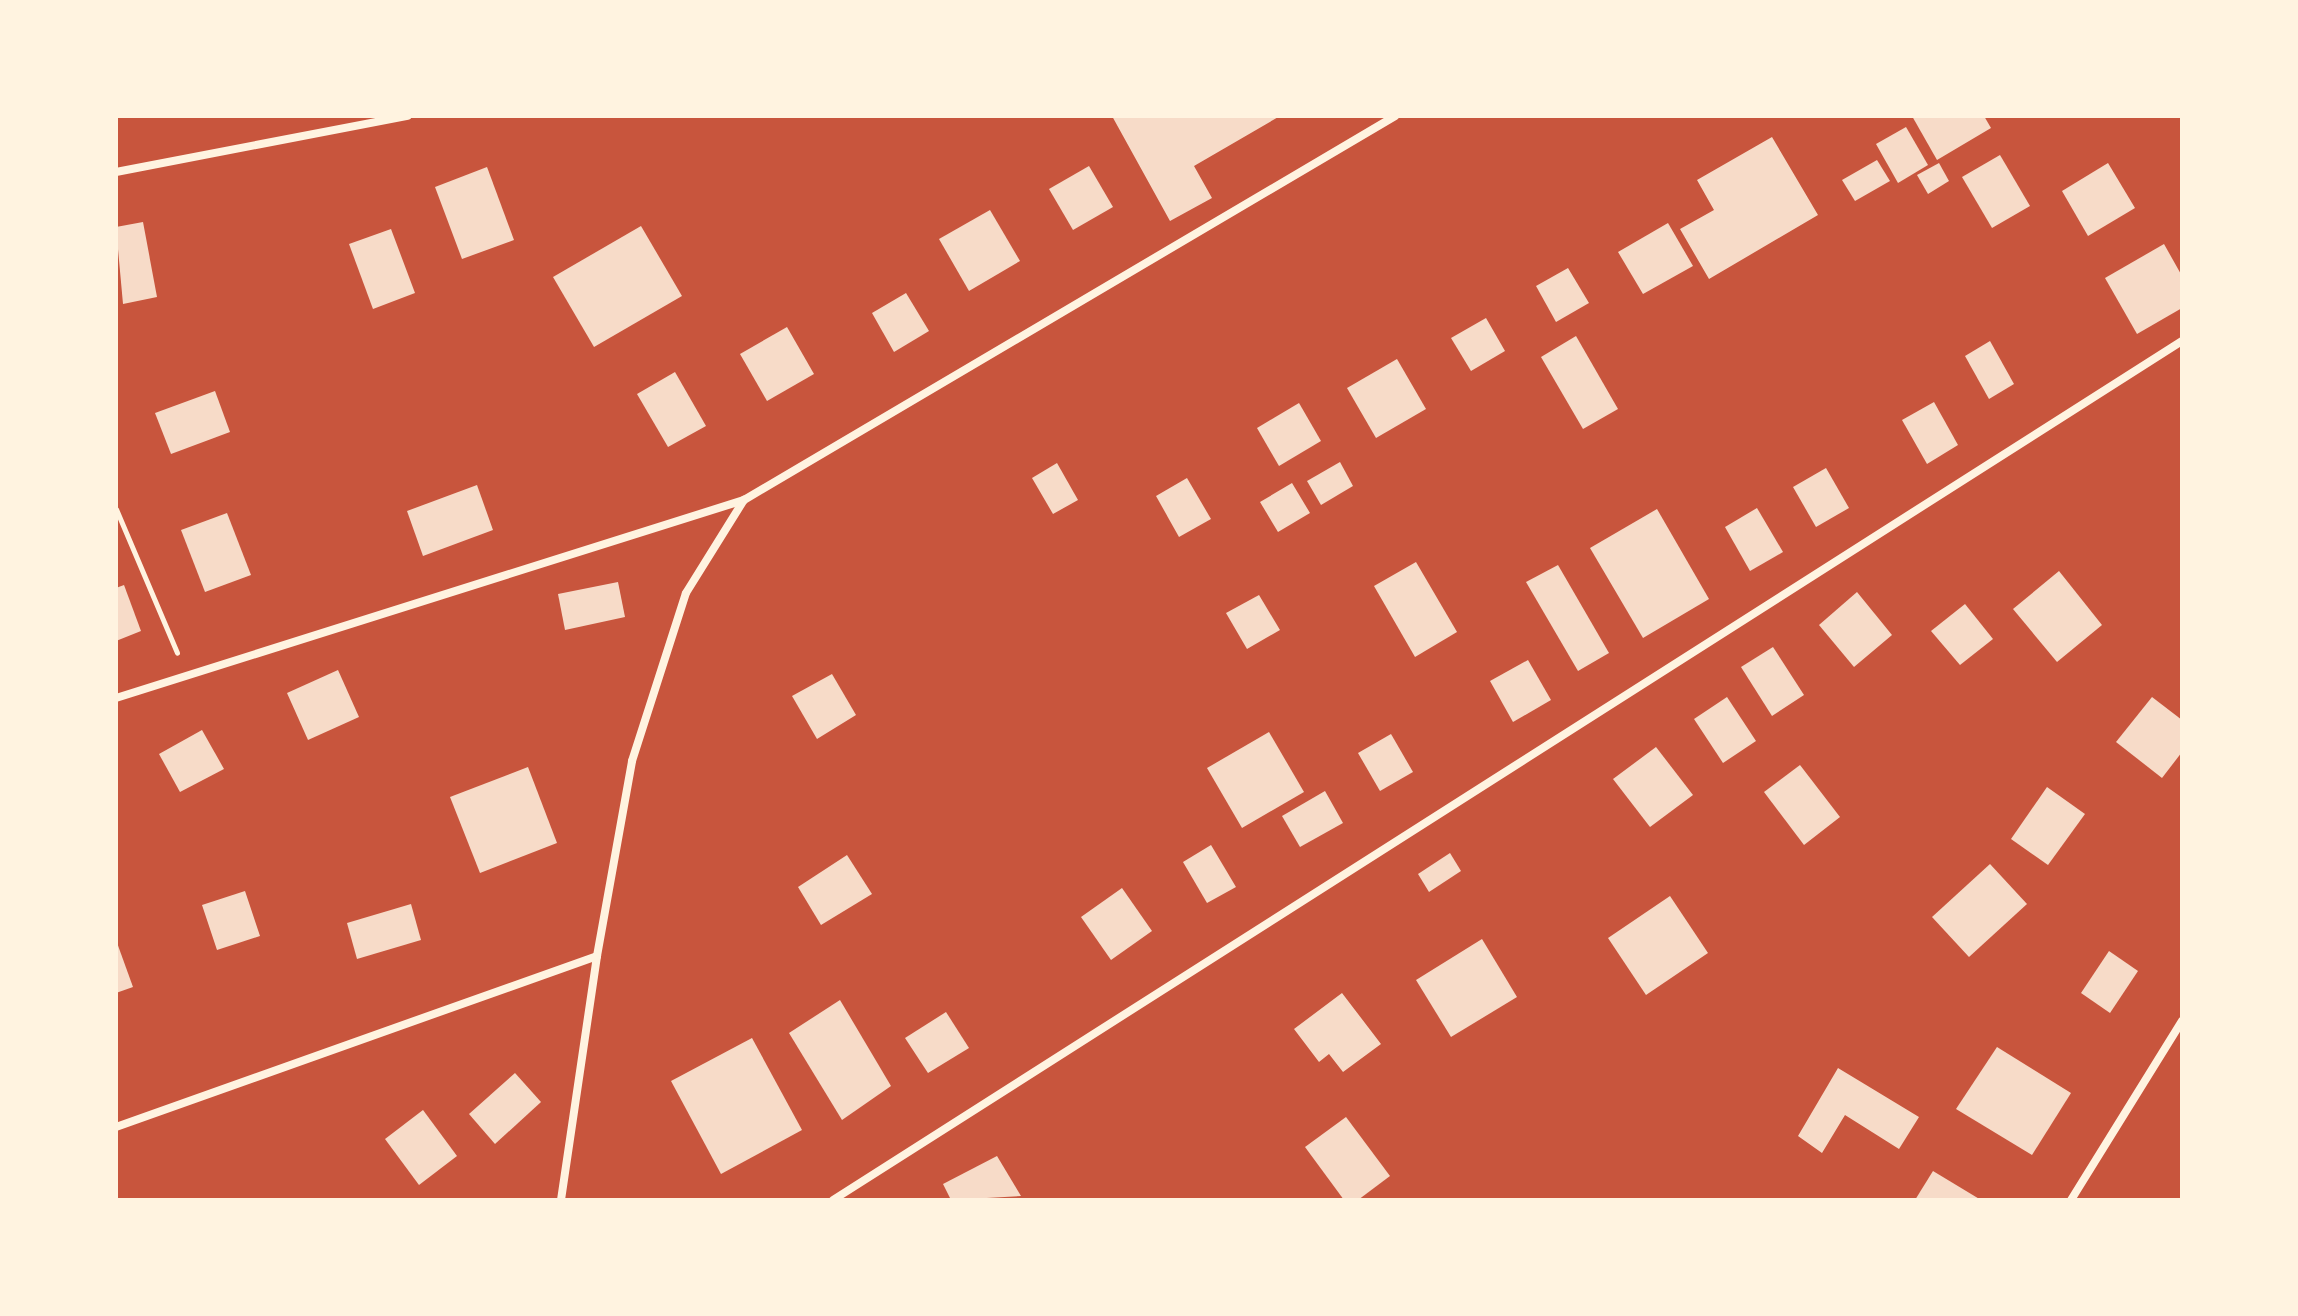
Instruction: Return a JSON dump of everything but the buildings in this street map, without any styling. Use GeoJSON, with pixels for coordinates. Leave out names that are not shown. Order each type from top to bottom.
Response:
{"type":"FeatureCollection","features":[{"type":"Feature","properties":{"kind":"street"},"geometry":{"type":"LineString","coordinates":[[116,698],[744,500],[1395,116]]}},
{"type":"Feature","properties":{"kind":"street"},"geometry":{"type":"LineString","coordinates":[[116,172],[405,118]]}},
{"type":"Feature","properties":{"kind":"street"},"geometry":{"type":"LineString","coordinates":[[833,1200],[2182,341]]}},
{"type":"Feature","properties":{"kind":"street"},"geometry":{"type":"LineString","coordinates":[[561,1200],[597,956],[641,733],[686,593],[744,500]]}},
{"type":"Feature","properties":{"kind":"street"},"geometry":{"type":"LineString","coordinates":[[116,1127],[597,956]]}},
{"type":"Feature","properties":{"kind":"street"},"geometry":{"type":"LineString","coordinates":[[2071,1200],[2182,1021]]}},
{"type":"Feature","properties":{"kind":"path"},"geometry":{"type":"LineString","coordinates":[[116,509],[187,676]]}}]}
